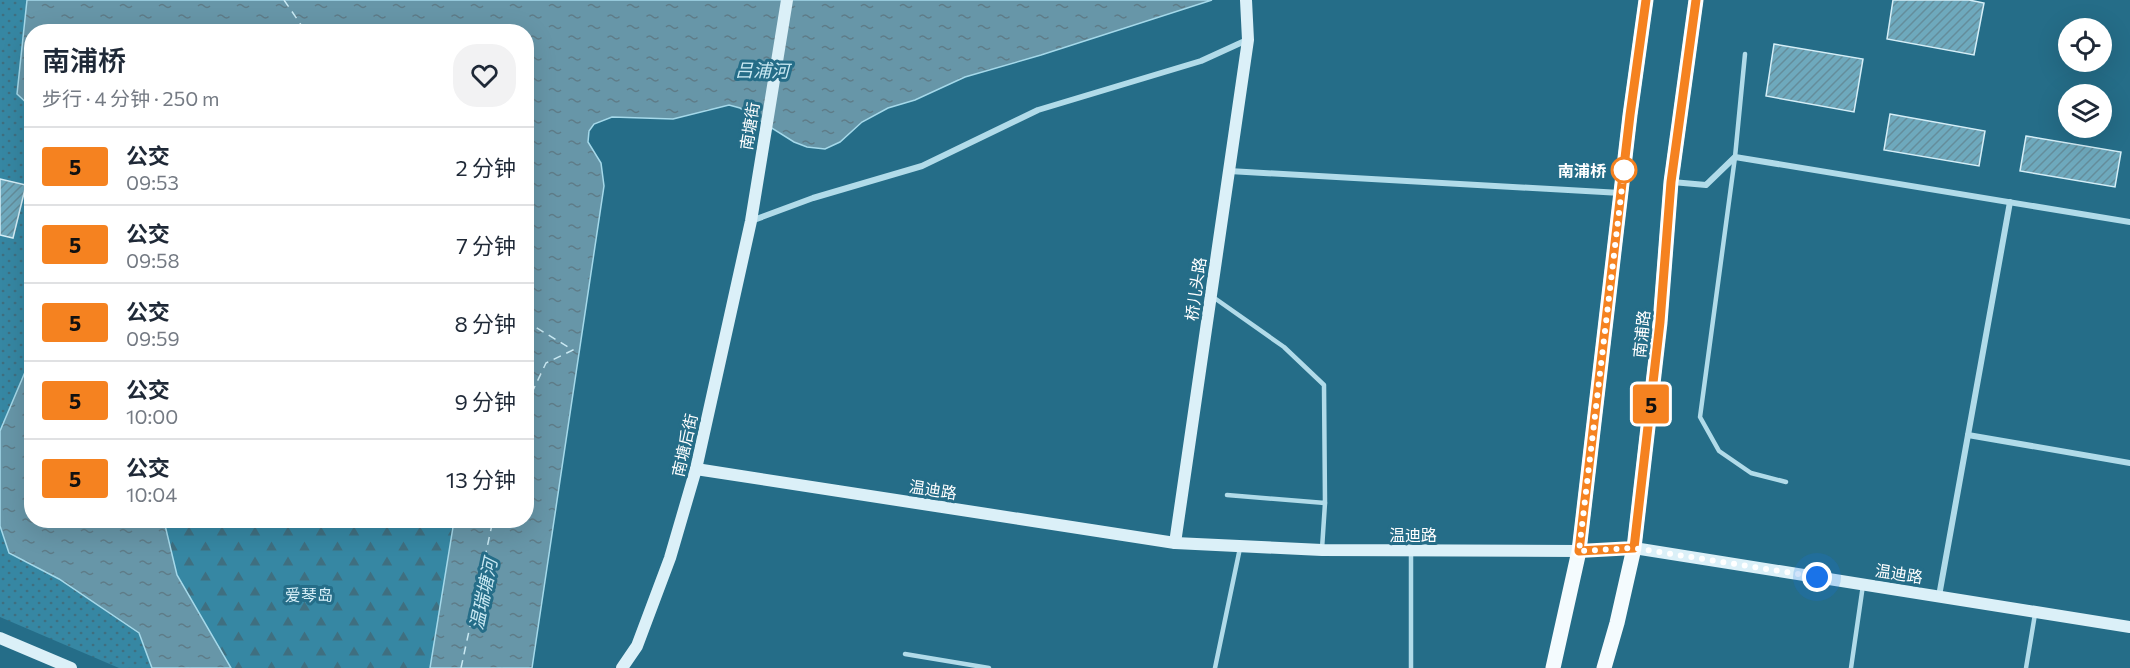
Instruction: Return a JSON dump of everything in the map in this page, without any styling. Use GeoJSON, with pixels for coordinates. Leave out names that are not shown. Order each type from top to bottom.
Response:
{"type":"FeatureCollection","features":[{"type":"Feature","properties":{"kind":"main road"},"geometry":{"type":"LineString","coordinates":[[1553,668],[1579,551],[1646,0]]}},
{"type":"Feature","properties":{"kind":"main road","name":"南浦路"},"geometry":{"type":"LineString","coordinates":[[1604,668],[1634,548],[1660,322],[1671,182],[1696,0]]}},
{"type":"Feature","properties":{"kind":"street","name":"南塘街"},"geometry":{"type":"LineString","coordinates":[[751,221],[787,0]]}},
{"type":"Feature","properties":{"kind":"street","name":"桥儿头路"},"geometry":{"type":"LineString","coordinates":[[1175,543],[1248,40],[1246,0]]}},
{"type":"Feature","properties":{"kind":"street"},"geometry":{"type":"LineString","coordinates":[[751,221],[813,198],[922,166],[1038,110],[1201,61],[1248,40]]}},
{"type":"Feature","properties":{"kind":"street"},"geometry":{"type":"LineString","coordinates":[[1671,182],[1706,185],[1735,157],[2130,222]]}},
{"type":"Feature","properties":{"kind":"street"},"geometry":{"type":"LineString","coordinates":[[1229,171],[1621,193]]}},
{"type":"Feature","properties":{"kind":"street"},"geometry":{"type":"LineString","coordinates":[[1939,596],[2010,202]]}},
{"type":"Feature","properties":{"kind":"street","name":"南塘后街"},"geometry":{"type":"LineString","coordinates":[[622,668],[637,646],[670,558],[696,469],[751,221]]}},
{"type":"Feature","properties":{"kind":"street"},"geometry":{"type":"LineString","coordinates":[[1968,435],[2130,463]]}},
{"type":"Feature","properties":{"kind":"street","name":"温迪路"},"geometry":{"type":"LineString","coordinates":[[696,469],[1175,543],[1322,550],[1579,551],[1634,548],[2130,627]]}},
{"type":"Feature","properties":{"kind":"street"},"geometry":{"type":"LineString","coordinates":[[0,638],[71,668]]}},
{"type":"Feature","properties":{"kind":"lane"},"geometry":{"type":"LineString","coordinates":[[1745,54],[1735,157],[1700,417],[1719,451],[1751,473],[1786,482]]}},
{"type":"Feature","properties":{"kind":"lane"},"geometry":{"type":"LineString","coordinates":[[1211,295],[1284,347],[1324,384],[1325,503],[1322,550]]}},
{"type":"Feature","properties":{"kind":"lane"},"geometry":{"type":"LineString","coordinates":[[1227,495],[1325,503]]}},
{"type":"Feature","properties":{"kind":"lane"},"geometry":{"type":"LineString","coordinates":[[1215,668],[1240,546]]}},
{"type":"Feature","properties":{"kind":"lane"},"geometry":{"type":"LineString","coordinates":[[1411,550],[1411,668]]}},
{"type":"Feature","properties":{"kind":"lane"},"geometry":{"type":"LineString","coordinates":[[1851,668],[1863,584]]}},
{"type":"Feature","properties":{"kind":"lane"},"geometry":{"type":"LineString","coordinates":[[2026,668],[2036,612]]}},
{"type":"Feature","properties":{"kind":"lane"},"geometry":{"type":"LineString","coordinates":[[905,654],[989,668]]}},
{"type":"Feature","properties":{"kind":"green space"},"geometry":{"type":"Polygon","coordinates":[[[0,0],[27,0],[17,94],[24,100],[24,374],[0,431],[0,0]]]}},
{"type":"Feature","properties":{"kind":"green space"},"geometry":{"type":"Polygon","coordinates":[[[0,526],[9,553],[59,579],[139,634],[152,668],[119,668],[0,617],[0,526]]]}},
{"type":"Feature","properties":{"kind":"green space","name":"爱琴岛"},"geometry":{"type":"Polygon","coordinates":[[[166,528],[453,528],[430,668],[231,668],[177,575],[166,528]]]}},
{"type":"Feature","properties":{"kind":"water"},"geometry":{"type":"Polygon","coordinates":[[[27,0],[1212,0],[965,77],[915,100],[888,108],[862,122],[840,142],[825,149],[807,147],[794,142],[740,108],[729,105],[673,119],[612,117],[594,124],[589,131],[588,142],[601,163],[604,186],[532,668],[430,668],[453,528],[534,528],[534,24],[24,24],[27,0]]]}},
{"type":"Feature","properties":{"kind":"water"},"geometry":{"type":"Polygon","coordinates":[[[24,28],[24,100],[17,94],[24,28]]]}},
{"type":"Feature","properties":{"kind":"water"},"geometry":{"type":"Polygon","coordinates":[[[24,374],[24,528],[166,528],[177,575],[231,668],[152,668],[139,633],[59,579],[9,553],[0,526],[0,431],[24,374]]]}},
{"type":"Feature","properties":{"kind":"building"},"geometry":{"type":"Polygon","coordinates":[[[1893,0],[1969,0],[1984,3],[1974,55],[1887,39],[1893,0]]]}},
{"type":"Feature","properties":{"kind":"building"},"geometry":{"type":"Polygon","coordinates":[[[1774,44],[1863,59],[1854,112],[1766,96],[1774,44]]]}},
{"type":"Feature","properties":{"kind":"building"},"geometry":{"type":"Polygon","coordinates":[[[1890,114],[1985,131],[1979,166],[1884,150],[1890,114]]]}},
{"type":"Feature","properties":{"kind":"building"},"geometry":{"type":"Polygon","coordinates":[[[2026,136],[2121,152],[2115,187],[2020,171],[2026,136]]]}},
{"type":"Feature","properties":{"kind":"building"},"geometry":{"type":"Polygon","coordinates":[[[0,179],[24,185],[24,193],[13,238],[0,235],[0,179]]]}},
{"type":"Feature","properties":{"kind":"ferry route"},"geometry":{"type":"LineString","coordinates":[[284,0],[300,24]]}},
{"type":"Feature","properties":{"kind":"ferry route"},"geometry":{"type":"LineString","coordinates":[[534,326],[573,350],[546,363],[534,388]]}},
{"type":"Feature","properties":{"kind":"ferry route"},"geometry":{"type":"LineString","coordinates":[[461,668],[491,528]]}},
{"type":"Feature","properties":{"kind":"bus line","name":"5"},"geometry":{"type":"LineString","coordinates":[[1646,0],[1630,115],[1579,551],[1634,548],[1660,322],[1671,182],[1696,0]]}},
{"type":"Feature","properties":{"kind":"place","name":"南浦桥"},"geometry":{"type":"Point","coordinates":[1624,170]}},
{"type":"Feature","properties":{"kind":"route"},"geometry":{"type":"LineString","coordinates":[[1624,170],[1579,551],[1634,548],[1817,577]]}},
{"type":"Feature","properties":{"kind":"water label","name":"吕浦河"},"geometry":{"type":"Point","coordinates":[762,70]}},
{"type":"Feature","properties":{"kind":"water label","name":"温瑞塘河"},"geometry":{"type":"Point","coordinates":[483,594]}}]}
